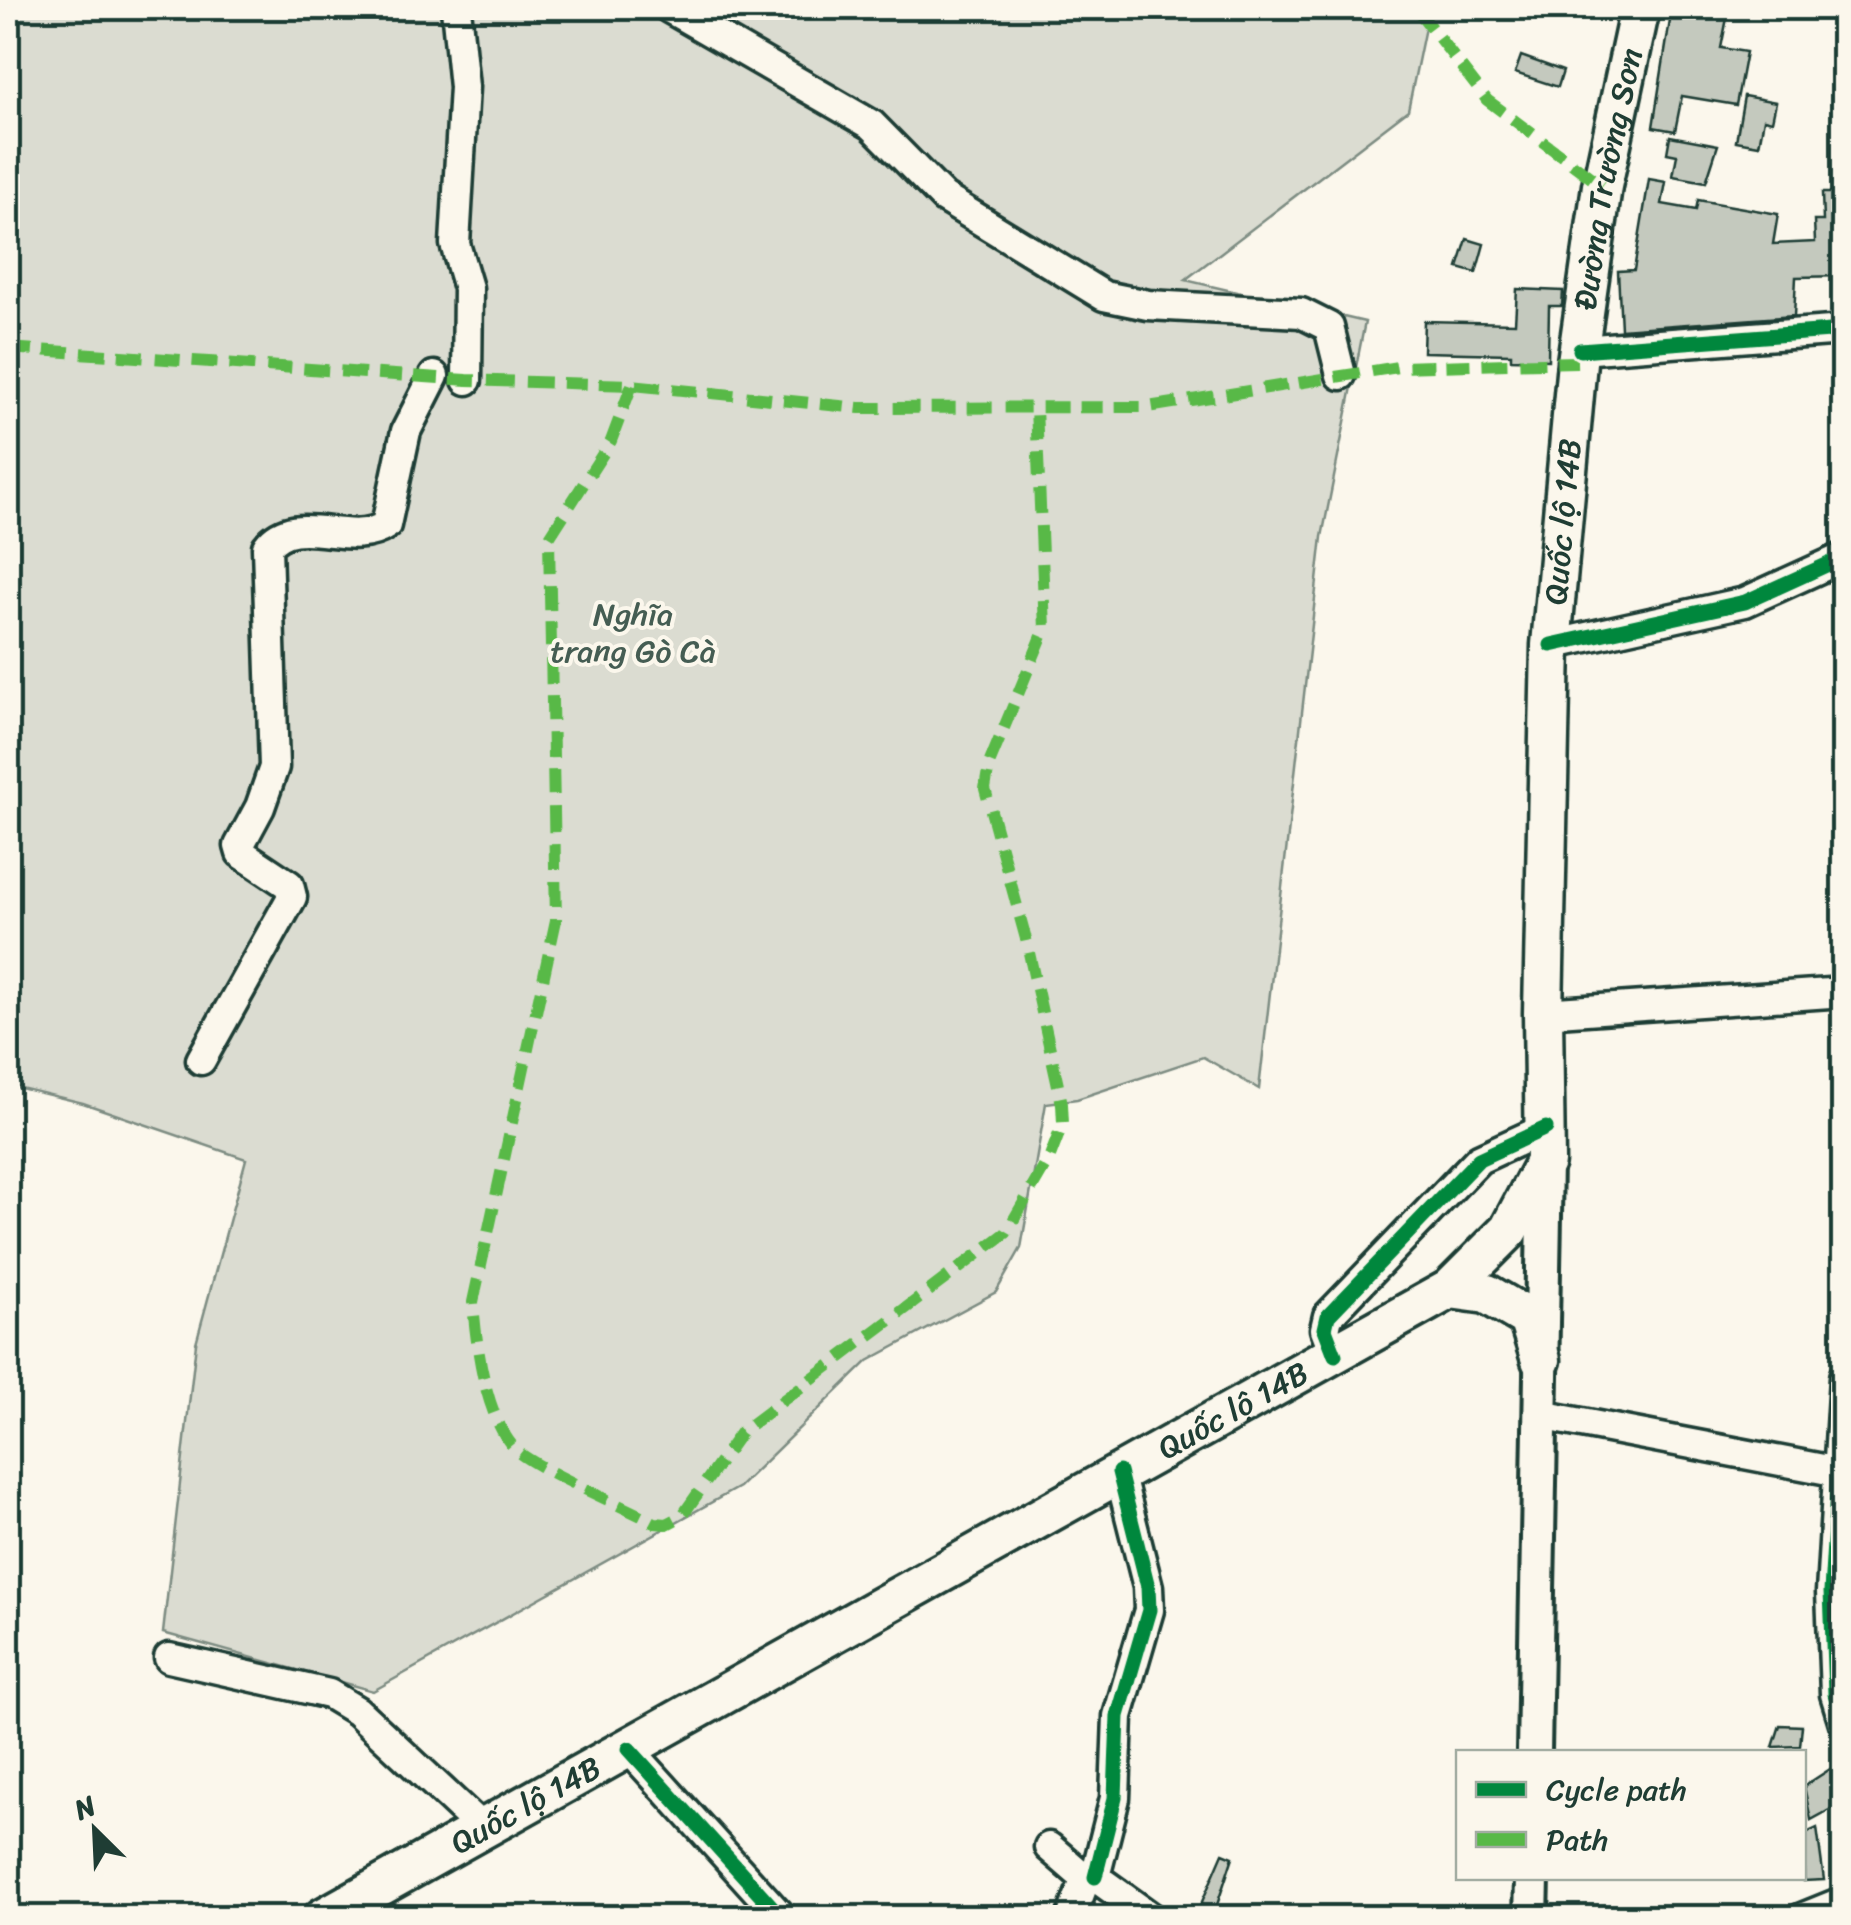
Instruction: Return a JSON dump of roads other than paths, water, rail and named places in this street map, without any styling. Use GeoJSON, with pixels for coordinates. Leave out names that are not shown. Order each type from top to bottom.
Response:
{"type":"FeatureCollection","features":[{"type":"Feature","properties":{"kind":"highway","name":"Đường Trường Sơn"},"geometry":{"type":"LineString","coordinates":[[1580,350],[1602,186],[1640,8]]}},
{"type":"Feature","properties":{"kind":"highway","name":"Quốc lộ 14B"},"geometry":{"type":"LineString","coordinates":[[322,1918],[1450,1289],[1509,1230],[1545,1145],[1543,1013],[1552,646],[1580,350]]}},
{"type":"Feature","properties":{"kind":"highway"},"geometry":{"type":"LineString","coordinates":[[1450,1289],[1487,1294],[1528,1318],[1541,1360]]}},
{"type":"Feature","properties":{"kind":"main road"},"geometry":{"type":"LineString","coordinates":[[1534,1750],[1545,1145]]}},
{"type":"Feature","properties":{"kind":"main road"},"geometry":{"type":"LineString","coordinates":[[1531,1918],[1532,1880]]}},
{"type":"Feature","properties":{"kind":"street"},"geometry":{"type":"LineString","coordinates":[[456,8],[464,87],[455,244],[469,296],[467,380]]}},
{"type":"Feature","properties":{"kind":"street"},"geometry":{"type":"LineString","coordinates":[[668,8],[872,124],[944,198],[1104,296],[1148,305],[1302,314],[1329,327],[1341,375]]}},
{"type":"Feature","properties":{"kind":"street"},"geometry":{"type":"LineString","coordinates":[[1580,350],[1844,330]]}},
{"type":"Feature","properties":{"kind":"street"},"geometry":{"type":"LineString","coordinates":[[201,1060],[292,896],[290,886],[251,861],[238,846],[260,807],[274,768],[267,548],[274,539],[294,530],[366,535],[386,526],[406,431],[434,376]]}},
{"type":"Feature","properties":{"kind":"street"},"geometry":{"type":"LineString","coordinates":[[1552,646],[1745,602],[1844,556]]}},
{"type":"Feature","properties":{"kind":"street"},"geometry":{"type":"LineString","coordinates":[[1543,1013],[1844,992]]}},
{"type":"Feature","properties":{"kind":"street"},"geometry":{"type":"LineString","coordinates":[[1335,1355],[1324,1329],[1328,1316],[1480,1159],[1545,1145]]}},
{"type":"Feature","properties":{"kind":"street"},"geometry":{"type":"LineString","coordinates":[[1844,1377],[1831,1592],[1835,1694],[1844,1723]]}},
{"type":"Feature","properties":{"kind":"street"},"geometry":{"type":"LineString","coordinates":[[1540,1415],[1841,1473]]}},
{"type":"Feature","properties":{"kind":"street"},"geometry":{"type":"LineString","coordinates":[[1071,1918],[1091,1878],[1112,1812],[1118,1716],[1149,1610],[1148,1587],[1119,1472]]}},
{"type":"Feature","properties":{"kind":"street"},"geometry":{"type":"LineString","coordinates":[[170,1658],[329,1694],[356,1711],[483,1829]]}},
{"type":"Feature","properties":{"kind":"street"},"geometry":{"type":"LineString","coordinates":[[629,1749],[782,1918]]}},
{"type":"Feature","properties":{"kind":"street"},"geometry":{"type":"LineString","coordinates":[[1049,1847],[1152,1918]]}},
{"type":"Feature","properties":{"kind":"street"},"geometry":{"type":"LineString","coordinates":[[1802,1918],[1844,1901]]}},
{"type":"Feature","properties":{"kind":"park label","name":"Nghĩa trang Gò Cà"},"geometry":{"type":"Point","coordinates":[633,632]}}]}
